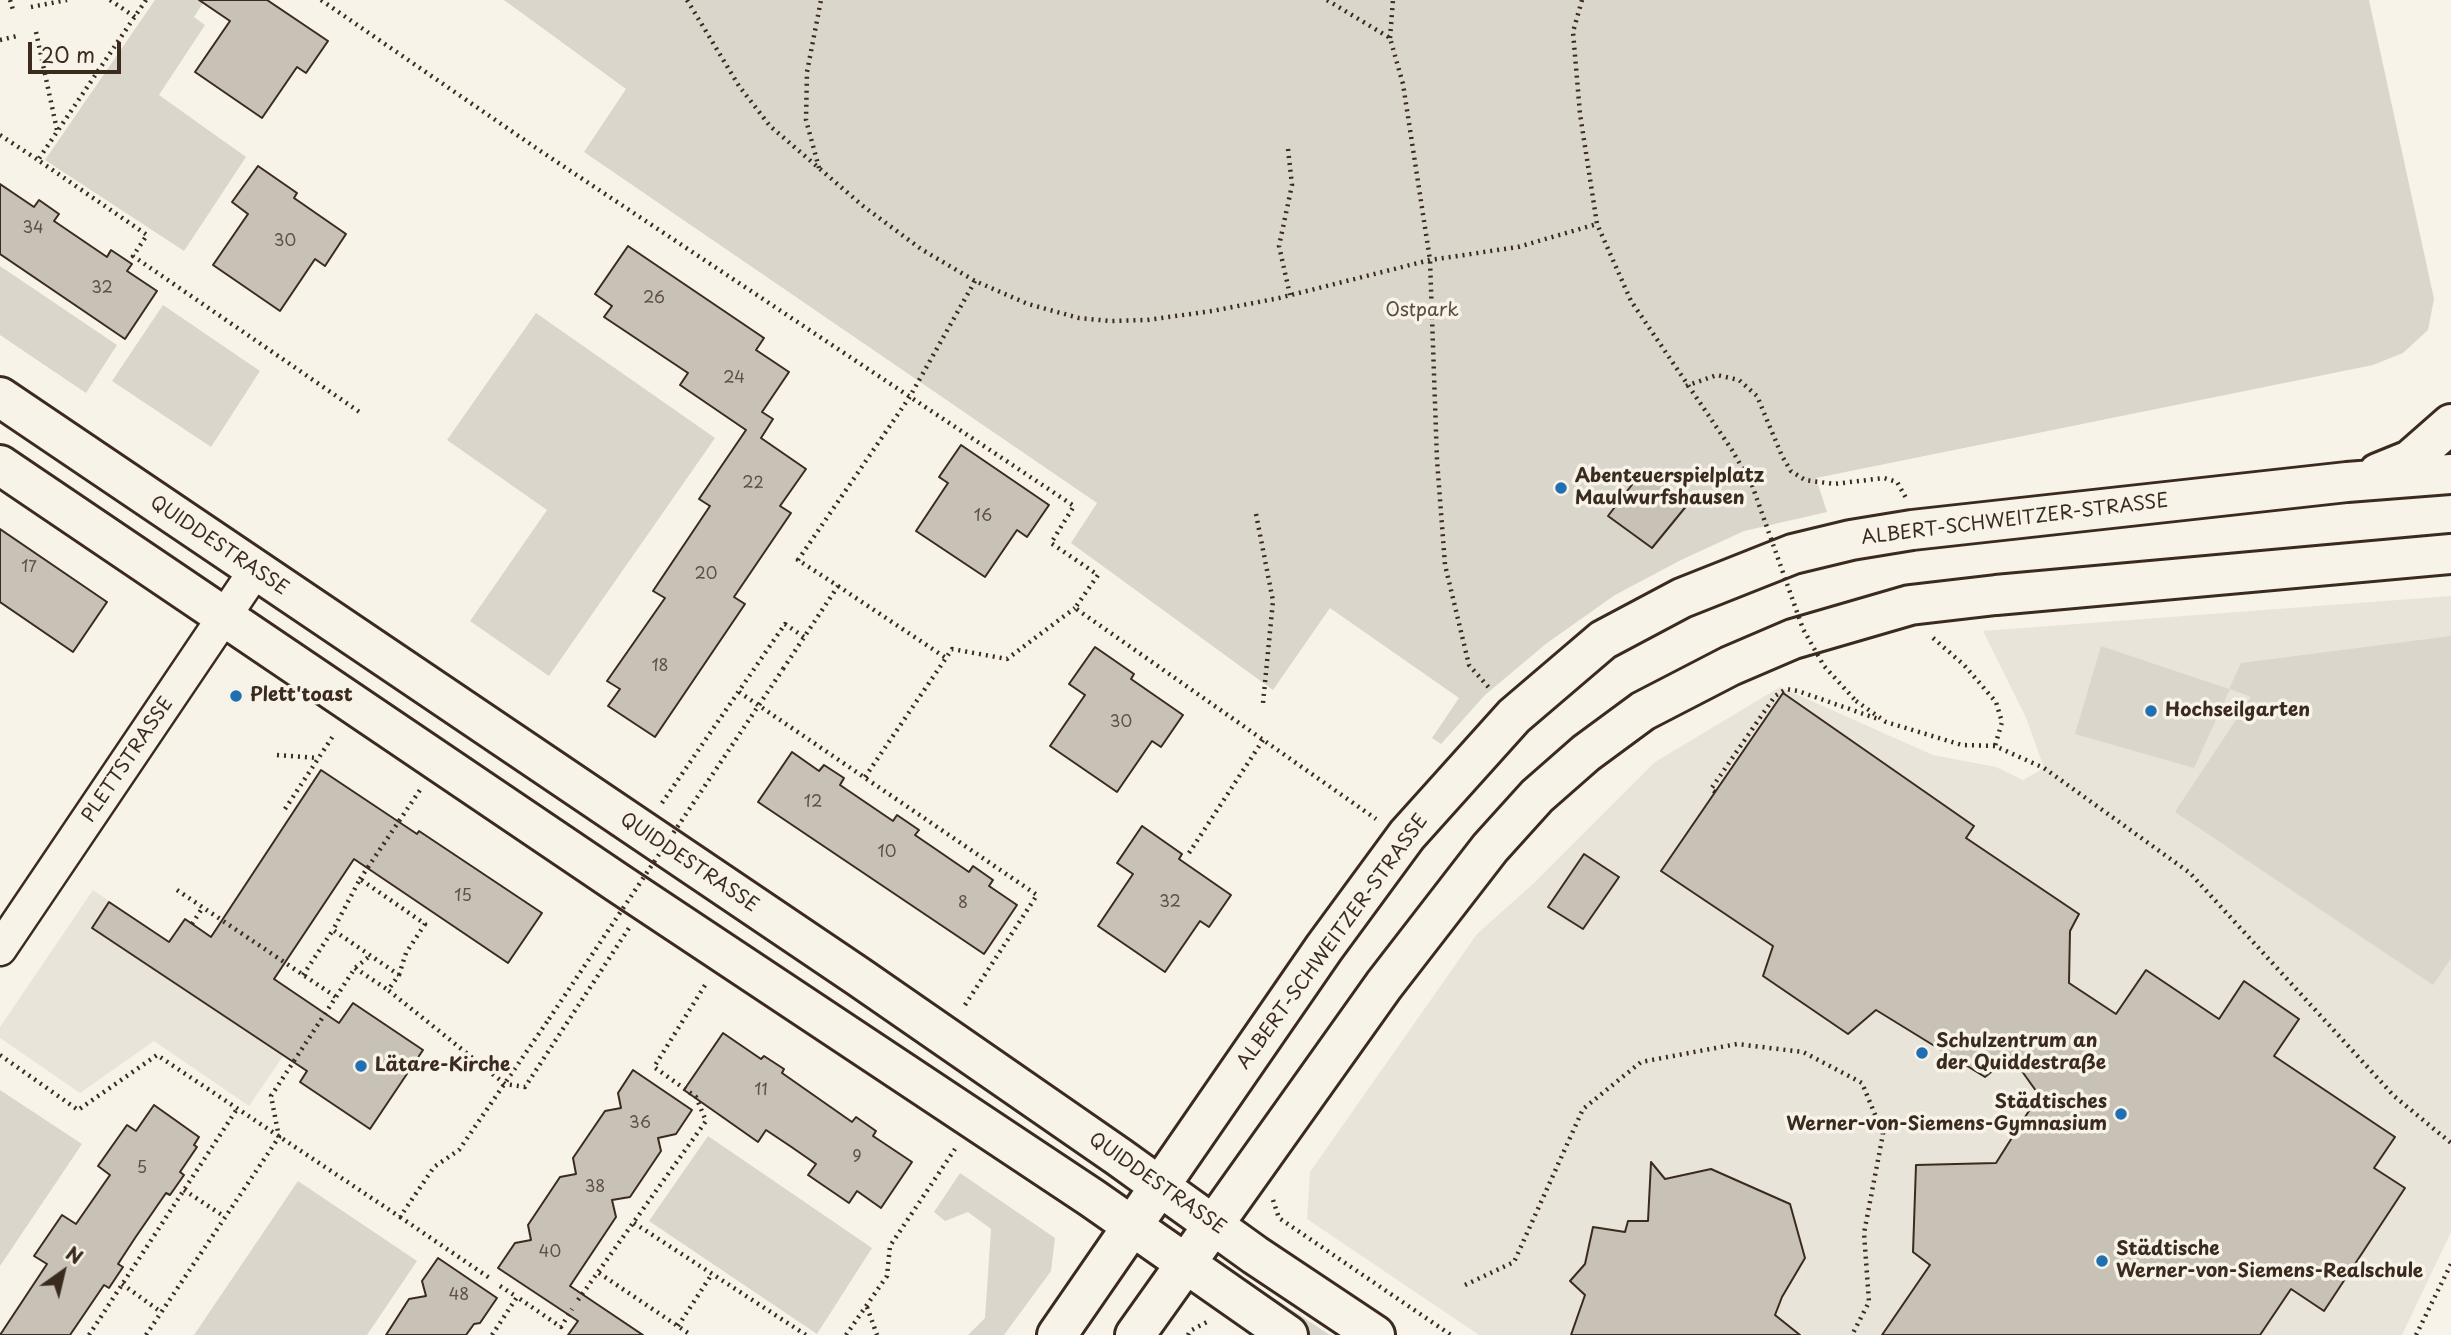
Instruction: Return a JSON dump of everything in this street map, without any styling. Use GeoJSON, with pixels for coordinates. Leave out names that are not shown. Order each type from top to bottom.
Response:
{"type":"FeatureCollection","features":[{"type":"Feature","properties":{"kind":"main road","name":"QUIDDESTRASSE"},"geometry":{"type":"LineString","coordinates":[[0,397],[859,977],[1375,1335]]}},
{"type":"Feature","properties":{"kind":"main road"},"geometry":{"type":"LineString","coordinates":[[2347,482],[2385,471],[2410,460],[2451,424]]}},
{"type":"Feature","properties":{"kind":"main road"},"geometry":{"type":"LineString","coordinates":[[0,465],[1132,1227],[1288,1335]]}},
{"type":"Feature","properties":{"kind":"main road","name":"ALBERT-SCHWEITZER-STRASSE"},"geometry":{"type":"LineString","coordinates":[[1057,1335],[1324,948],[1407,835],[1514,716],[1603,640],[1682,598],[1793,554],[1851,540],[1912,530],[2347,482],[2451,474]]}},
{"type":"Feature","properties":{"kind":"main road"},"geometry":{"type":"LineString","coordinates":[[1135,1335],[1384,985],[1489,848],[1537,796],[1586,753],[1643,711],[1730,666],[1793,639],[1909,605],[2024,592],[2451,554]]}},
{"type":"Feature","properties":{"kind":"street","name":"PLETTSTRASSE"},"geometry":{"type":"LineString","coordinates":[[0,949],[255,571]]}},
{"type":"Feature","properties":{"kind":"path"},"geometry":{"type":"LineString","coordinates":[[10,0],[13,10]]}},
{"type":"Feature","properties":{"kind":"path"},"geometry":{"type":"LineString","coordinates":[[31,7],[68,0]]}},
{"type":"Feature","properties":{"kind":"path"},"geometry":{"type":"LineString","coordinates":[[110,0],[135,17]]}},
{"type":"Feature","properties":{"kind":"path"},"geometry":{"type":"LineString","coordinates":[[38,160],[146,0]]}},
{"type":"Feature","properties":{"kind":"path"},"geometry":{"type":"LineString","coordinates":[[321,0],[539,150],[1074,506],[1051,543],[1098,575],[1075,608],[1007,659],[952,649],[864,777]]}},
{"type":"Feature","properties":{"kind":"path"},"geometry":{"type":"LineString","coordinates":[[687,0],[739,86],[770,126],[863,206],[921,249],[975,281],[1028,304],[1079,318],[1111,321],[1173,317],[1290,295],[1430,260],[1518,247],[1597,225]]}},
{"type":"Feature","properties":{"kind":"path"},"geometry":{"type":"LineString","coordinates":[[820,169],[806,120],[807,72],[821,0]]}},
{"type":"Feature","properties":{"kind":"path"},"geometry":{"type":"LineString","coordinates":[[1327,0],[1390,38]]}},
{"type":"Feature","properties":{"kind":"path"},"geometry":{"type":"LineString","coordinates":[[1393,0],[1390,38],[1402,84],[1430,260],[1437,460],[1444,565],[1469,665],[1499,699]]}},
{"type":"Feature","properties":{"kind":"path"},"geometry":{"type":"LineString","coordinates":[[1582,0],[1573,32],[1580,114],[1597,225],[1631,302],[1732,450],[1752,485],[1803,629],[1824,666],[1856,701],[1886,722]]}},
{"type":"Feature","properties":{"kind":"path"},"geometry":{"type":"LineString","coordinates":[[36,32],[57,131]]}},
{"type":"Feature","properties":{"kind":"path"},"geometry":{"type":"LineString","coordinates":[[0,40],[17,36]]}},
{"type":"Feature","properties":{"kind":"path"},"geometry":{"type":"LineString","coordinates":[[0,135],[147,235],[133,256],[361,413]]}},
{"type":"Feature","properties":{"kind":"path"},"geometry":{"type":"LineString","coordinates":[[1287,149],[1292,185],[1279,246],[1290,295]]}},
{"type":"Feature","properties":{"kind":"path"},"geometry":{"type":"LineString","coordinates":[[946,658],[798,560],[909,398],[975,281]]}},
{"type":"Feature","properties":{"kind":"path"},"geometry":{"type":"LineString","coordinates":[[1686,386],[1717,376],[1739,380],[1757,396],[1791,471],[1805,480],[1834,484],[1884,478],[1897,482],[1903,490],[1909,510]]}},
{"type":"Feature","properties":{"kind":"path"},"geometry":{"type":"LineString","coordinates":[[1256,514],[1273,601],[1263,703]]}},
{"type":"Feature","properties":{"kind":"path"},"geometry":{"type":"LineString","coordinates":[[400,1217],[434,1167],[459,1150],[505,1084],[838,586]]}},
{"type":"Feature","properties":{"kind":"path"},"geometry":{"type":"LineString","coordinates":[[1075,608],[1385,826]]}},
{"type":"Feature","properties":{"kind":"path"},"geometry":{"type":"LineString","coordinates":[[660,807],[785,624],[804,637]]}},
{"type":"Feature","properties":{"kind":"path"},"geometry":{"type":"LineString","coordinates":[[1932,638],[1964,665],[1996,702],[2002,722],[1995,746]]}},
{"type":"Feature","properties":{"kind":"path"},"geometry":{"type":"LineString","coordinates":[[1814,654],[1825,649]]}},
{"type":"Feature","properties":{"kind":"path"},"geometry":{"type":"LineString","coordinates":[[1715,792],[1711,789],[1775,696],[1786,689],[1962,745],[1995,746],[2044,768],[2190,873],[2394,1096],[2451,1143]]}},
{"type":"Feature","properties":{"kind":"path"},"geometry":{"type":"LineString","coordinates":[[738,692],[1037,895],[962,1010]]}},
{"type":"Feature","properties":{"kind":"path"},"geometry":{"type":"LineString","coordinates":[[285,809],[335,732]]}},
{"type":"Feature","properties":{"kind":"path"},"geometry":{"type":"LineString","coordinates":[[1189,853],[1263,740]]}},
{"type":"Feature","properties":{"kind":"path"},"geometry":{"type":"LineString","coordinates":[[277,755],[318,758]]}},
{"type":"Feature","properties":{"kind":"path"},"geometry":{"type":"LineString","coordinates":[[303,975],[333,930],[360,879],[421,789]]}},
{"type":"Feature","properties":{"kind":"path"},"geometry":{"type":"LineString","coordinates":[[360,879],[425,924],[406,953],[399,975],[388,990]]}},
{"type":"Feature","properties":{"kind":"path"},"geometry":{"type":"LineString","coordinates":[[177,890],[336,997]]}},
{"type":"Feature","properties":{"kind":"path"},"geometry":{"type":"LineString","coordinates":[[192,924],[203,907]]}},
{"type":"Feature","properties":{"kind":"path"},"geometry":{"type":"LineString","coordinates":[[355,968],[388,990],[505,1084],[525,1087],[629,928]]}},
{"type":"Feature","properties":{"kind":"path"},"geometry":{"type":"LineString","coordinates":[[333,930],[399,975]]}},
{"type":"Feature","properties":{"kind":"path"},"geometry":{"type":"LineString","coordinates":[[146,1335],[279,1136],[271,1096],[355,968],[371,955]]}},
{"type":"Feature","properties":{"kind":"path"},"geometry":{"type":"LineString","coordinates":[[578,1300],[706,1121],[696,1097],[654,1067],[708,980]]}},
{"type":"Feature","properties":{"kind":"path"},"geometry":{"type":"LineString","coordinates":[[1465,1285],[1514,1262],[1583,1109],[1641,1062],[1737,1044],[1803,1052],[1862,1083],[1883,1134],[1864,1233],[1869,1302],[1852,1335]]}},
{"type":"Feature","properties":{"kind":"path"},"geometry":{"type":"LineString","coordinates":[[0,1055],[78,1110],[157,1055],[491,1279]]}},
{"type":"Feature","properties":{"kind":"path"},"geometry":{"type":"LineString","coordinates":[[89,1335],[237,1108]]}},
{"type":"Feature","properties":{"kind":"path"},"geometry":{"type":"LineString","coordinates":[[846,1335],[887,1276],[890,1246],[956,1148]]}},
{"type":"Feature","properties":{"kind":"path"},"geometry":{"type":"LineString","coordinates":[[184,1190],[225,1217]]}},
{"type":"Feature","properties":{"kind":"path"},"geometry":{"type":"LineString","coordinates":[[1273,1198],[1279,1218],[1451,1335]]}},
{"type":"Feature","properties":{"kind":"path"},"geometry":{"type":"LineString","coordinates":[[634,1223],[806,1335]]}},
{"type":"Feature","properties":{"kind":"path"},"geometry":{"type":"LineString","coordinates":[[2416,1335],[2451,1264]]}},
{"type":"Feature","properties":{"kind":"path"},"geometry":{"type":"LineString","coordinates":[[599,1273],[691,1335]]}},
{"type":"Feature","properties":{"kind":"path"},"geometry":{"type":"LineString","coordinates":[[677,1326],[712,1274]]}},
{"type":"Feature","properties":{"kind":"path"},"geometry":{"type":"LineString","coordinates":[[1368,1289],[1373,1282]]}},
{"type":"Feature","properties":{"kind":"path"},"geometry":{"type":"LineString","coordinates":[[122,1284],[161,1312]]}},
{"type":"Feature","properties":{"kind":"path"},"geometry":{"type":"LineString","coordinates":[[500,1286],[561,1327],[572,1310]]}},
{"type":"Feature","properties":{"kind":"path"},"geometry":{"type":"LineString","coordinates":[[492,1335],[517,1297]]}},
{"type":"Feature","properties":{"kind":"path"},"geometry":{"type":"LineString","coordinates":[[866,1307],[877,1335]]}},
{"type":"Feature","properties":{"kind":"path"},"geometry":{"type":"LineString","coordinates":[[1188,1335],[1190,1331],[1208,1321]]}},
{"type":"Feature","properties":{"kind":"shaded area","name":"Schulzentrum an der Quiddestraße"},"geometry":{"type":"Polygon","coordinates":[[[2451,596],[2451,1232],[2402,1335],[1479,1335],[1307,1219],[1310,1172],[1477,934],[1534,883],[1655,762],[1780,687],[1933,755],[1996,767],[2023,780],[2044,768],[2027,720],[1983,631],[2451,596]]]}},
{"type":"Feature","properties":{"kind":"shaded area"},"geometry":{"type":"Polygon","coordinates":[[[93,890],[169,942],[185,919],[316,1008],[249,1106],[154,1041],[80,1093],[0,1038],[0,1027],[93,890]]]}},
{"type":"Feature","properties":{"kind":"green space"},"geometry":{"type":"Polygon","coordinates":[[[155,0],[205,0],[194,17],[205,25],[159,95],[246,157],[184,251],[45,160],[155,0]]]}},
{"type":"Feature","properties":{"kind":"green space","name":"Ostpark"},"geometry":{"type":"Polygon","coordinates":[[[504,0],[2369,0],[2434,299],[2428,330],[2403,353],[2373,365],[1816,478],[1827,512],[1744,531],[1615,595],[1547,643],[1485,695],[1441,744],[1432,738],[1459,698],[1330,608],[1273,690],[1071,543],[1097,503],[584,152],[626,89],[504,0]]]}},
{"type":"Feature","properties":{"kind":"green space"},"geometry":{"type":"Polygon","coordinates":[[[0,266],[117,345],[86,393],[0,335],[0,266]]]}},
{"type":"Feature","properties":{"kind":"green space"},"geometry":{"type":"Polygon","coordinates":[[[163,305],[260,371],[211,447],[112,381],[163,305]]]}},
{"type":"Feature","properties":{"kind":"green space"},"geometry":{"type":"Polygon","coordinates":[[[536,313],[715,438],[549,676],[470,621],[547,510],[447,440],[536,313]]]}},
{"type":"Feature","properties":{"kind":"green space"},"geometry":{"type":"Polygon","coordinates":[[[2451,636],[2451,958],[2433,985],[2175,812],[2251,697],[2230,689],[2194,768],[2075,734],[2101,646],[2229,689],[2241,663],[2451,636]]]}},
{"type":"Feature","properties":{"kind":"green space"},"geometry":{"type":"Polygon","coordinates":[[[0,1090],[82,1144],[0,1266],[0,1090]]]}},
{"type":"Feature","properties":{"kind":"green space"},"geometry":{"type":"Polygon","coordinates":[[[708,1136],[872,1248],[817,1334],[649,1221],[708,1136]]]}},
{"type":"Feature","properties":{"kind":"green space"},"geometry":{"type":"Polygon","coordinates":[[[960,1173],[1055,1238],[1051,1271],[1004,1335],[968,1335],[985,1318],[991,1229],[968,1212],[945,1221],[934,1212],[960,1173]]]}},
{"type":"Feature","properties":{"kind":"green space"},"geometry":{"type":"Polygon","coordinates":[[[298,1181],[417,1261],[367,1335],[194,1335],[298,1181]]]}},
{"type":"Feature","properties":{"kind":"green space"},"geometry":{"type":"Polygon","coordinates":[[[1260,1289],[1330,1335],[1308,1335],[1254,1298],[1260,1289]]]}},
{"type":"Feature","properties":{"kind":"building"},"geometry":{"type":"Polygon","coordinates":[[[199,0],[267,0],[328,41],[306,73],[297,67],[262,118],[195,72],[230,21],[199,0]]]}},
{"type":"Feature","properties":{"kind":"building"},"geometry":{"type":"Polygon","coordinates":[[[258,166],[297,193],[294,198],[346,234],[325,266],[315,259],[280,311],[213,265],[248,214],[232,202],[258,166]]]}},
{"type":"Feature","properties":{"kind":"building"},"geometry":{"type":"Polygon","coordinates":[[[0,184],[34,207],[39,200],[59,214],[54,221],[107,257],[111,250],[132,264],[127,271],[157,291],[125,339],[0,254],[0,184]]]}},
{"type":"Feature","properties":{"kind":"building"},"geometry":{"type":"Polygon","coordinates":[[[628,246],[764,338],[756,350],[789,372],[762,412],[773,419],[761,438],[806,469],[780,506],[791,513],[734,597],[745,604],[655,737],[608,706],[620,689],[607,681],[665,598],[653,591],[710,506],[699,499],[746,430],[680,385],[688,373],[604,317],[612,306],[595,294],[628,246]]]}},
{"type":"Feature","properties":{"kind":"building"},"geometry":{"type":"Polygon","coordinates":[[[961,445],[1049,505],[1027,537],[1017,530],[985,577],[916,531],[948,483],[939,477],[961,445]]]}},
{"type":"Feature","properties":{"kind":"building"},"geometry":{"type":"Polygon","coordinates":[[[1644,469],[1688,504],[1652,548],[1608,516],[1644,469]]]}},
{"type":"Feature","properties":{"kind":"building"},"geometry":{"type":"Polygon","coordinates":[[[0,529],[107,602],[73,652],[0,602],[0,529]]]}},
{"type":"Feature","properties":{"kind":"building"},"geometry":{"type":"Polygon","coordinates":[[[1095,647],[1134,674],[1131,679],[1183,715],[1161,747],[1152,741],[1117,792],[1050,746],[1085,695],[1069,684],[1095,647]]]}},
{"type":"Feature","properties":{"kind":"building"},"geometry":{"type":"Polygon","coordinates":[[[1783,693],[1974,826],[1966,838],[2079,914],[2070,931],[2069,983],[2116,1014],[2146,970],[2219,1019],[2244,981],[2299,1019],[2274,1056],[2395,1137],[2374,1168],[2405,1188],[2324,1311],[2291,1289],[2260,1335],[1882,1335],[1930,1265],[1913,1252],[1916,1165],[1996,1163],[2039,1095],[2011,1056],[1985,1077],[1876,1010],[1848,1034],[1763,976],[1773,946],[1661,871],[1783,693]]]}},
{"type":"Feature","properties":{"kind":"building"},"geometry":{"type":"Polygon","coordinates":[[[792,752],[819,771],[824,765],[844,778],[840,785],[893,821],[897,815],[919,830],[915,835],[969,872],[973,866],[993,880],[989,886],[1017,905],[984,954],[758,802],[792,752]]]}},
{"type":"Feature","properties":{"kind":"building"},"geometry":{"type":"Polygon","coordinates":[[[321,770],[542,913],[508,963],[354,859],[274,979],[339,1023],[353,1003],[423,1050],[370,1129],[300,1082],[307,1071],[92,928],[109,902],[169,942],[185,919],[211,937],[321,770]]]}},
{"type":"Feature","properties":{"kind":"building"},"geometry":{"type":"Polygon","coordinates":[[[1142,826],[1182,854],[1179,859],[1231,895],[1209,927],[1200,921],[1165,972],[1098,926],[1133,874],[1117,863],[1142,826]]]}},
{"type":"Feature","properties":{"kind":"building"},"geometry":{"type":"Polygon","coordinates":[[[1584,854],[1619,877],[1583,929],[1548,907],[1584,854]]]}},
{"type":"Feature","properties":{"kind":"building"},"geometry":{"type":"Polygon","coordinates":[[[723,1033],[761,1059],[764,1056],[784,1069],[782,1073],[852,1122],[856,1117],[876,1131],[873,1136],[912,1162],[881,1208],[857,1191],[849,1203],[808,1175],[816,1164],[790,1146],[766,1130],[758,1142],[684,1090],[723,1033]]]}},
{"type":"Feature","properties":{"kind":"building"},"geometry":{"type":"Polygon","coordinates":[[[633,1070],[692,1110],[676,1134],[658,1138],[661,1151],[630,1197],[612,1200],[616,1217],[570,1286],[643,1335],[568,1335],[578,1321],[498,1268],[515,1243],[531,1240],[528,1225],[560,1177],[576,1174],[573,1158],[605,1111],[621,1108],[618,1093],[633,1070]]]}},
{"type":"Feature","properties":{"kind":"building"},"geometry":{"type":"Polygon","coordinates":[[[154,1105],[199,1137],[194,1145],[197,1147],[180,1172],[184,1175],[170,1195],[166,1193],[118,1264],[123,1267],[109,1288],[104,1285],[70,1335],[0,1335],[47,1264],[34,1256],[62,1215],[76,1224],[110,1175],[98,1166],[127,1125],[136,1131],[154,1105]]]}},
{"type":"Feature","properties":{"kind":"building"},"geometry":{"type":"Polygon","coordinates":[[[1651,1162],[1665,1179],[1711,1169],[1790,1204],[1805,1258],[1782,1297],[1775,1315],[1800,1335],[1571,1335],[1585,1295],[1570,1281],[1585,1264],[1593,1227],[1625,1232],[1628,1221],[1648,1221],[1651,1162]]]}},
{"type":"Feature","properties":{"kind":"building"},"geometry":{"type":"Polygon","coordinates":[[[438,1258],[497,1298],[480,1323],[474,1324],[466,1335],[386,1335],[409,1299],[426,1296],[422,1281],[438,1258]]]}},
{"type":"Feature","properties":{"kind":"place","name":"Abenteuerspielplatz Maulwurfshausen"},"geometry":{"type":"Point","coordinates":[1561,488]}},
{"type":"Feature","properties":{"kind":"place","name":"Plett'toast"},"geometry":{"type":"Point","coordinates":[236,696]}},
{"type":"Feature","properties":{"kind":"place","name":"Hochseilgarten"},"geometry":{"type":"Point","coordinates":[2151,711]}},
{"type":"Feature","properties":{"kind":"place","name":"Schulzentrum an der Quiddestraße"},"geometry":{"type":"Point","coordinates":[1922,1053]}},
{"type":"Feature","properties":{"kind":"place","name":"Lätare-Kirche"},"geometry":{"type":"Point","coordinates":[361,1066]}},
{"type":"Feature","properties":{"kind":"place","name":"Städtisches Werner-von-Siemens-Gymnasium"},"geometry":{"type":"Point","coordinates":[2121,1114]}},
{"type":"Feature","properties":{"kind":"place","name":"Städtische Werner-von-Siemens-Realschule"},"geometry":{"type":"Point","coordinates":[2102,1261]}}]}
